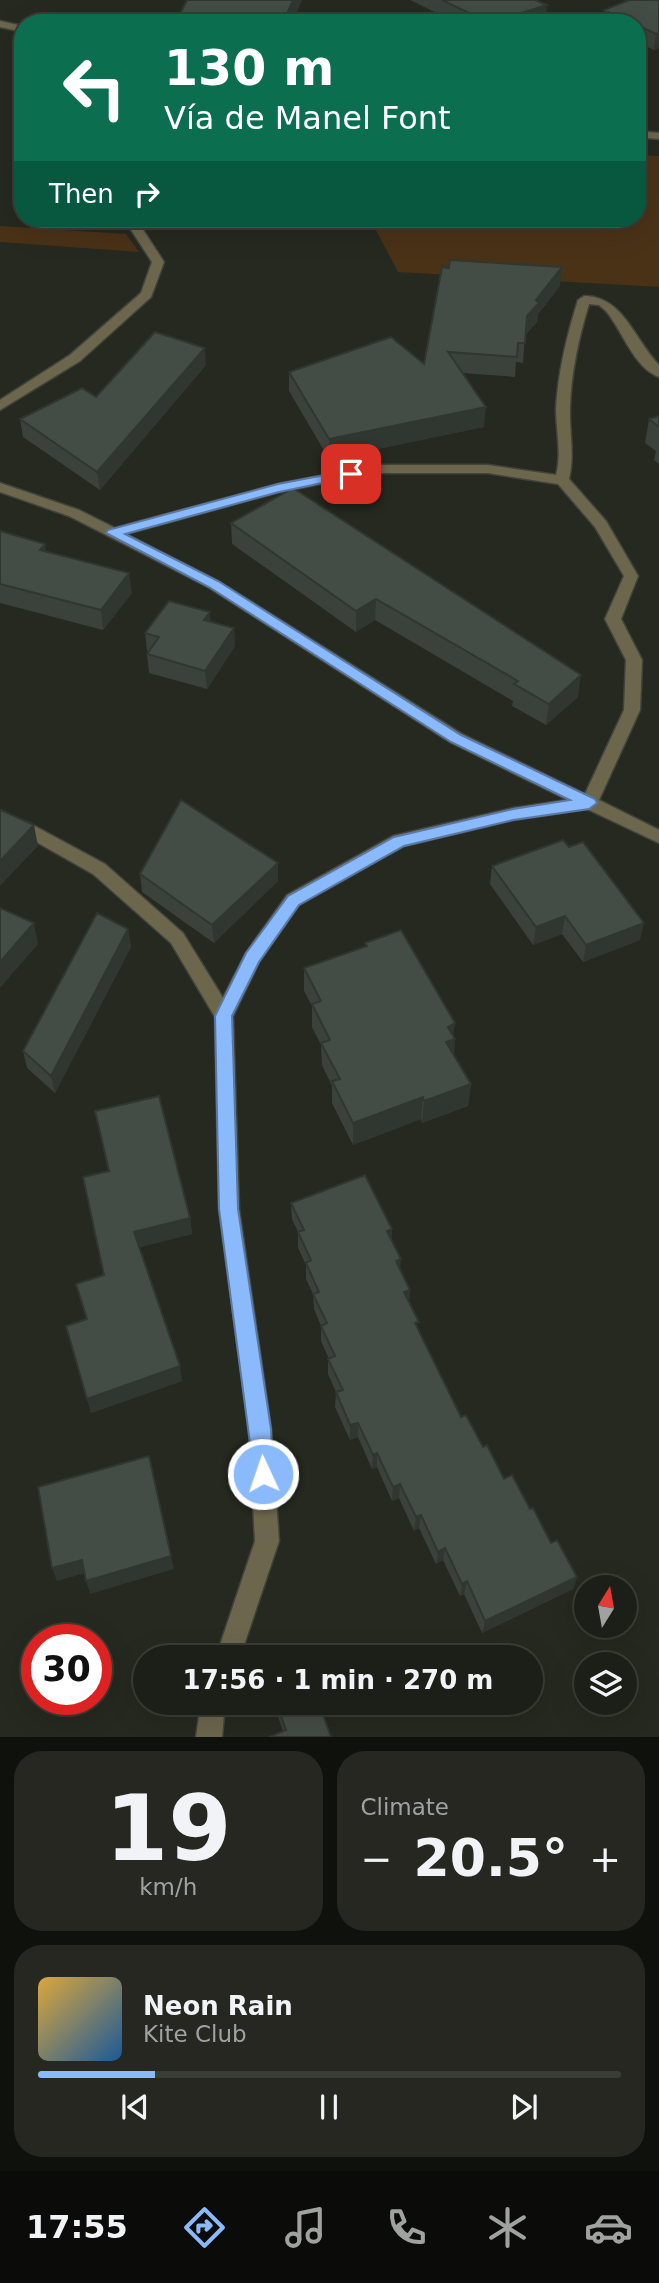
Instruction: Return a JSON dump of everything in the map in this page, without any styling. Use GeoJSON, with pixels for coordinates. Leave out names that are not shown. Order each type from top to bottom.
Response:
{"type":"FeatureCollection","features":[{"type":"Feature","properties":{"kind":"street"},"geometry":{"type":"LineString","coordinates":[[0,406],[75,358],[146,294],[158,262],[136,228]]}},
{"type":"Feature","properties":{"kind":"street"},"geometry":{"type":"LineString","coordinates":[[562,480],[568,460],[563,410],[577,321],[584,300],[596,298],[606,303],[624,325],[635,346],[659,373]]}},
{"type":"Feature","properties":{"kind":"street"},"geometry":{"type":"LineString","coordinates":[[113,533],[278,488],[376,469],[488,469],[562,480],[582,498],[615,545],[631,576],[613,619],[634,660],[632,710],[589,803]]}},
{"type":"Feature","properties":{"kind":"street"},"geometry":{"type":"LineString","coordinates":[[0,487],[74,513],[214,584],[456,738],[659,837]]}},
{"type":"Feature","properties":{"kind":"street"},"geometry":{"type":"LineString","coordinates":[[232,1645],[267,1541],[260,1429],[229,1209],[224,1016],[252,958],[293,900],[399,841],[513,814],[589,803]]}},
{"type":"Feature","properties":{"kind":"street"},"geometry":{"type":"LineString","coordinates":[[0,819],[23,827],[109,877],[177,938],[224,1016]]}},
{"type":"Feature","properties":{"kind":"street"},"geometry":{"type":"LineString","coordinates":[[209,1737],[212,1715]]}},
{"type":"Feature","properties":{"kind":"shaded area"},"geometry":{"type":"Polygon","coordinates":[[[646,155],[659,156],[659,287],[398,272],[375,228],[646,228],[646,155]]]}},
{"type":"Feature","properties":{"kind":"shaded area"},"geometry":{"type":"Polygon","coordinates":[[[0,226],[126,234],[139,252],[0,242],[0,226]]]}},
{"type":"Feature","properties":{"kind":"building"},"geometry":{"type":"Polygon","coordinates":[[[187,0],[293,0],[287,14],[180,14],[187,0]]]}},
{"type":"Feature","properties":{"kind":"building"},"geometry":{"type":"Polygon","coordinates":[[[442,0],[535,0],[547,5],[518,14],[471,14],[442,0]]]}},
{"type":"Feature","properties":{"kind":"building"},"geometry":{"type":"Polygon","coordinates":[[[629,0],[659,0],[659,33],[646,29],[646,14],[613,14],[604,10],[629,0]]]}},
{"type":"Feature","properties":{"kind":"building"},"geometry":{"type":"Polygon","coordinates":[[[450,260],[562,267],[536,300],[539,303],[527,316],[525,343],[518,343],[517,357],[448,352],[486,407],[329,439],[289,372],[391,337],[424,364],[442,267],[449,268],[450,260]]]}},
{"type":"Feature","properties":{"kind":"building"},"geometry":{"type":"Polygon","coordinates":[[[155,332],[205,348],[97,472],[20,419],[82,388],[96,397],[155,332]]]}},
{"type":"Feature","properties":{"kind":"building"},"geometry":{"type":"Polygon","coordinates":[[[659,416],[659,427],[649,419],[659,416]]]}},
{"type":"Feature","properties":{"kind":"building"},"geometry":{"type":"Polygon","coordinates":[[[293,488],[581,675],[549,704],[514,684],[518,681],[376,599],[356,611],[231,523],[293,488]]]}},
{"type":"Feature","properties":{"kind":"building"},"geometry":{"type":"Polygon","coordinates":[[[0,531],[45,544],[40,550],[129,573],[101,610],[0,584],[0,531]]]}},
{"type":"Feature","properties":{"kind":"building"},"geometry":{"type":"Polygon","coordinates":[[[169,601],[210,612],[204,620],[234,628],[205,671],[147,654],[159,637],[145,633],[169,601]]]}},
{"type":"Feature","properties":{"kind":"building"},"geometry":{"type":"Polygon","coordinates":[[[181,800],[278,863],[212,925],[140,874],[181,800]]]}},
{"type":"Feature","properties":{"kind":"building"},"geometry":{"type":"Polygon","coordinates":[[[0,811],[34,825],[0,861],[0,811]]]}},
{"type":"Feature","properties":{"kind":"building"},"geometry":{"type":"Polygon","coordinates":[[[563,840],[569,847],[583,842],[644,923],[586,945],[565,916],[536,927],[492,866],[563,840]]]}},
{"type":"Feature","properties":{"kind":"building"},"geometry":{"type":"Polygon","coordinates":[[[0,908],[34,923],[0,962],[0,908]]]}},
{"type":"Feature","properties":{"kind":"building"},"geometry":{"type":"Polygon","coordinates":[[[97,913],[128,929],[51,1076],[23,1051],[97,913]]]}},
{"type":"Feature","properties":{"kind":"building"},"geometry":{"type":"Polygon","coordinates":[[[401,930],[455,1023],[448,1027],[455,1039],[446,1042],[471,1084],[424,1101],[423,1097],[353,1123],[332,1081],[340,1079],[321,1043],[330,1040],[312,1004],[321,1001],[304,968],[367,946],[365,943],[401,930]]]}},
{"type":"Feature","properties":{"kind":"building"},"geometry":{"type":"Polygon","coordinates":[[[159,1096],[190,1218],[134,1232],[180,1366],[87,1399],[66,1326],[87,1319],[76,1284],[104,1275],[83,1177],[109,1171],[95,1111],[159,1096]]]}},
{"type":"Feature","properties":{"kind":"building"},"geometry":{"type":"Polygon","coordinates":[[[365,1175],[392,1229],[387,1231],[401,1259],[396,1261],[410,1290],[404,1292],[419,1322],[415,1323],[461,1417],[466,1415],[483,1447],[487,1445],[504,1479],[512,1475],[551,1543],[557,1540],[576,1575],[574,1578],[485,1621],[467,1581],[462,1584],[445,1548],[438,1552],[421,1515],[416,1517],[400,1484],[393,1487],[377,1453],[373,1455],[358,1423],[350,1425],[336,1392],[343,1390],[328,1359],[335,1356],[321,1326],[327,1323],[313,1294],[319,1292],[306,1263],[311,1260],[298,1232],[304,1230],[291,1203],[365,1175]]]}},
{"type":"Feature","properties":{"kind":"building"},"geometry":{"type":"Polygon","coordinates":[[[149,1456],[171,1556],[86,1581],[82,1560],[52,1568],[38,1487],[149,1456]]]}},
{"type":"Feature","properties":{"kind":"building"},"geometry":{"type":"Polygon","coordinates":[[[280,1715],[323,1715],[331,1737],[269,1737],[286,1730],[280,1715]]]}},
{"type":"Feature","properties":{"kind":"route"},"geometry":{"type":"LineString","coordinates":[[263,1474],[260,1429],[229,1209],[224,1016],[252,958],[293,900],[399,841],[513,814],[589,803],[456,738],[214,584],[113,533],[278,488],[351,474]]}}]}
